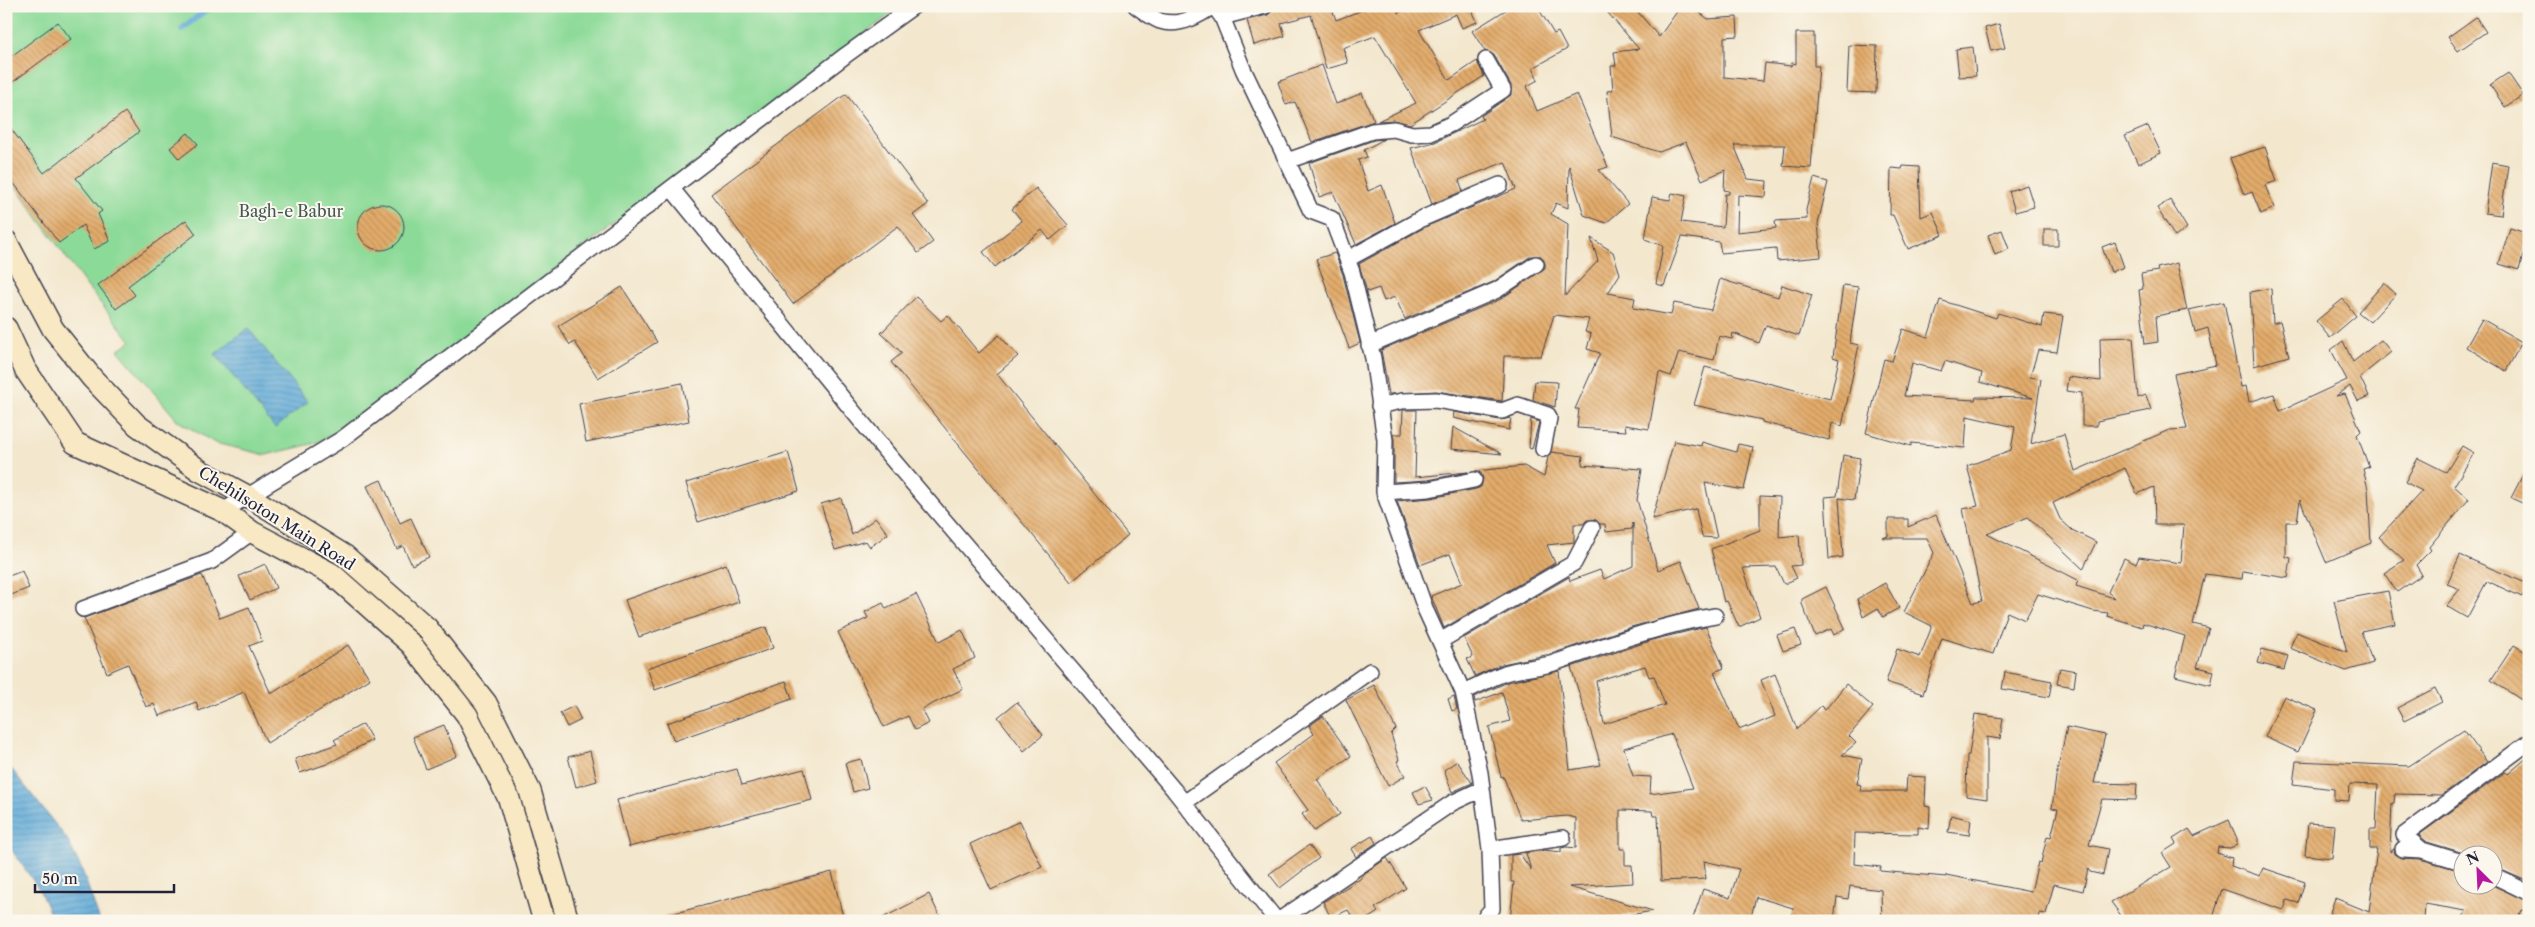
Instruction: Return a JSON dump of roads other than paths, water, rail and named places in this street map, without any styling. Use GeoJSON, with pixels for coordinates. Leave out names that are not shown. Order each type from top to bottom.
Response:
{"type":"FeatureCollection","features":[{"type":"Feature","properties":{"kind":"main road","name":"Chehilsoton Main Road"},"geometry":{"type":"LineString","coordinates":[[6,241],[53,328],[92,378],[137,425],[199,470],[247,496],[345,556],[427,628],[486,703],[530,791],[568,921]]}},
{"type":"Feature","properties":{"kind":"main road","name":"Chehilsoton Main Road"},"geometry":{"type":"LineString","coordinates":[[6,328],[25,369],[75,443],[223,511],[252,532],[332,574],[411,644],[467,715],[509,799],[544,921]]}},
{"type":"Feature","properties":{"kind":"street"},"geometry":{"type":"LineString","coordinates":[[223,511],[342,439],[846,55],[914,6]]}},
{"type":"Feature","properties":{"kind":"street"},"geometry":{"type":"LineString","coordinates":[[1136,6],[1160,21],[1170,23],[1216,10],[1265,6]]}},
{"type":"Feature","properties":{"kind":"street"},"geometry":{"type":"LineString","coordinates":[[1216,10],[1311,211],[1332,219],[1348,260],[1369,345],[1385,440],[1384,492],[1426,611],[1462,692],[1482,789],[1490,849],[1492,909],[1486,916],[1486,921]]}},
{"type":"Feature","properties":{"kind":"street"},"geometry":{"type":"LineString","coordinates":[[1287,161],[1372,131],[1394,128],[1412,134],[1431,133],[1452,124],[1503,90],[1486,60]]}},
{"type":"Feature","properties":{"kind":"street"},"geometry":{"type":"LineString","coordinates":[[1348,260],[1422,219],[1500,185]]}},
{"type":"Feature","properties":{"kind":"street"},"geometry":{"type":"LineString","coordinates":[[672,189],[887,453],[1184,803],[1277,921],[1452,802],[1482,789]]}},
{"type":"Feature","properties":{"kind":"street"},"geometry":{"type":"LineString","coordinates":[[1369,345],[1497,290],[1536,264]]}},
{"type":"Feature","properties":{"kind":"street"},"geometry":{"type":"LineString","coordinates":[[1379,406],[1402,401],[1436,400],[1502,411],[1518,404],[1548,415],[1543,449]]}},
{"type":"Feature","properties":{"kind":"street"},"geometry":{"type":"LineString","coordinates":[[1384,492],[1428,490],[1474,480]]}},
{"type":"Feature","properties":{"kind":"street"},"geometry":{"type":"LineString","coordinates":[[1440,641],[1574,564],[1592,528]]}},
{"type":"Feature","properties":{"kind":"street"},"geometry":{"type":"LineString","coordinates":[[83,609],[209,563],[252,532]]}},
{"type":"Feature","properties":{"kind":"street"},"geometry":{"type":"LineString","coordinates":[[1462,692],[1505,673],[1552,663],[1591,648],[1631,638],[1684,621],[1715,616]]}},
{"type":"Feature","properties":{"kind":"street"},"geometry":{"type":"LineString","coordinates":[[1184,803],[1370,671]]}},
{"type":"Feature","properties":{"kind":"street"},"geometry":{"type":"LineString","coordinates":[[2422,850],[2404,835],[2529,742]]}},
{"type":"Feature","properties":{"kind":"street"},"geometry":{"type":"LineString","coordinates":[[1490,849],[1563,838]]}},
{"type":"Feature","properties":{"kind":"street"},"geometry":{"type":"LineString","coordinates":[[2403,849],[2422,850],[2452,859]]}},
{"type":"Feature","properties":{"kind":"street"},"geometry":{"type":"LineString","coordinates":[[2502,881],[2529,893]]}},
{"type":"Feature","properties":{"kind":"water"},"geometry":{"type":"Polygon","coordinates":[[[248,328],[308,402],[275,428],[215,354],[248,328]]]}},
{"type":"Feature","properties":{"kind":"water"},"geometry":{"type":"Polygon","coordinates":[[[6,762],[67,839],[82,870],[100,921],[53,921],[39,889],[6,842],[6,762]]]}},
{"type":"Feature","properties":{"kind":"waterway"},"geometry":{"type":"LineString","coordinates":[[182,29],[211,6]]}},
{"type":"Feature","properties":{"kind":"park label","name":"Bagh-e Babur"},"geometry":{"type":"Point","coordinates":[291,211]}}]}
